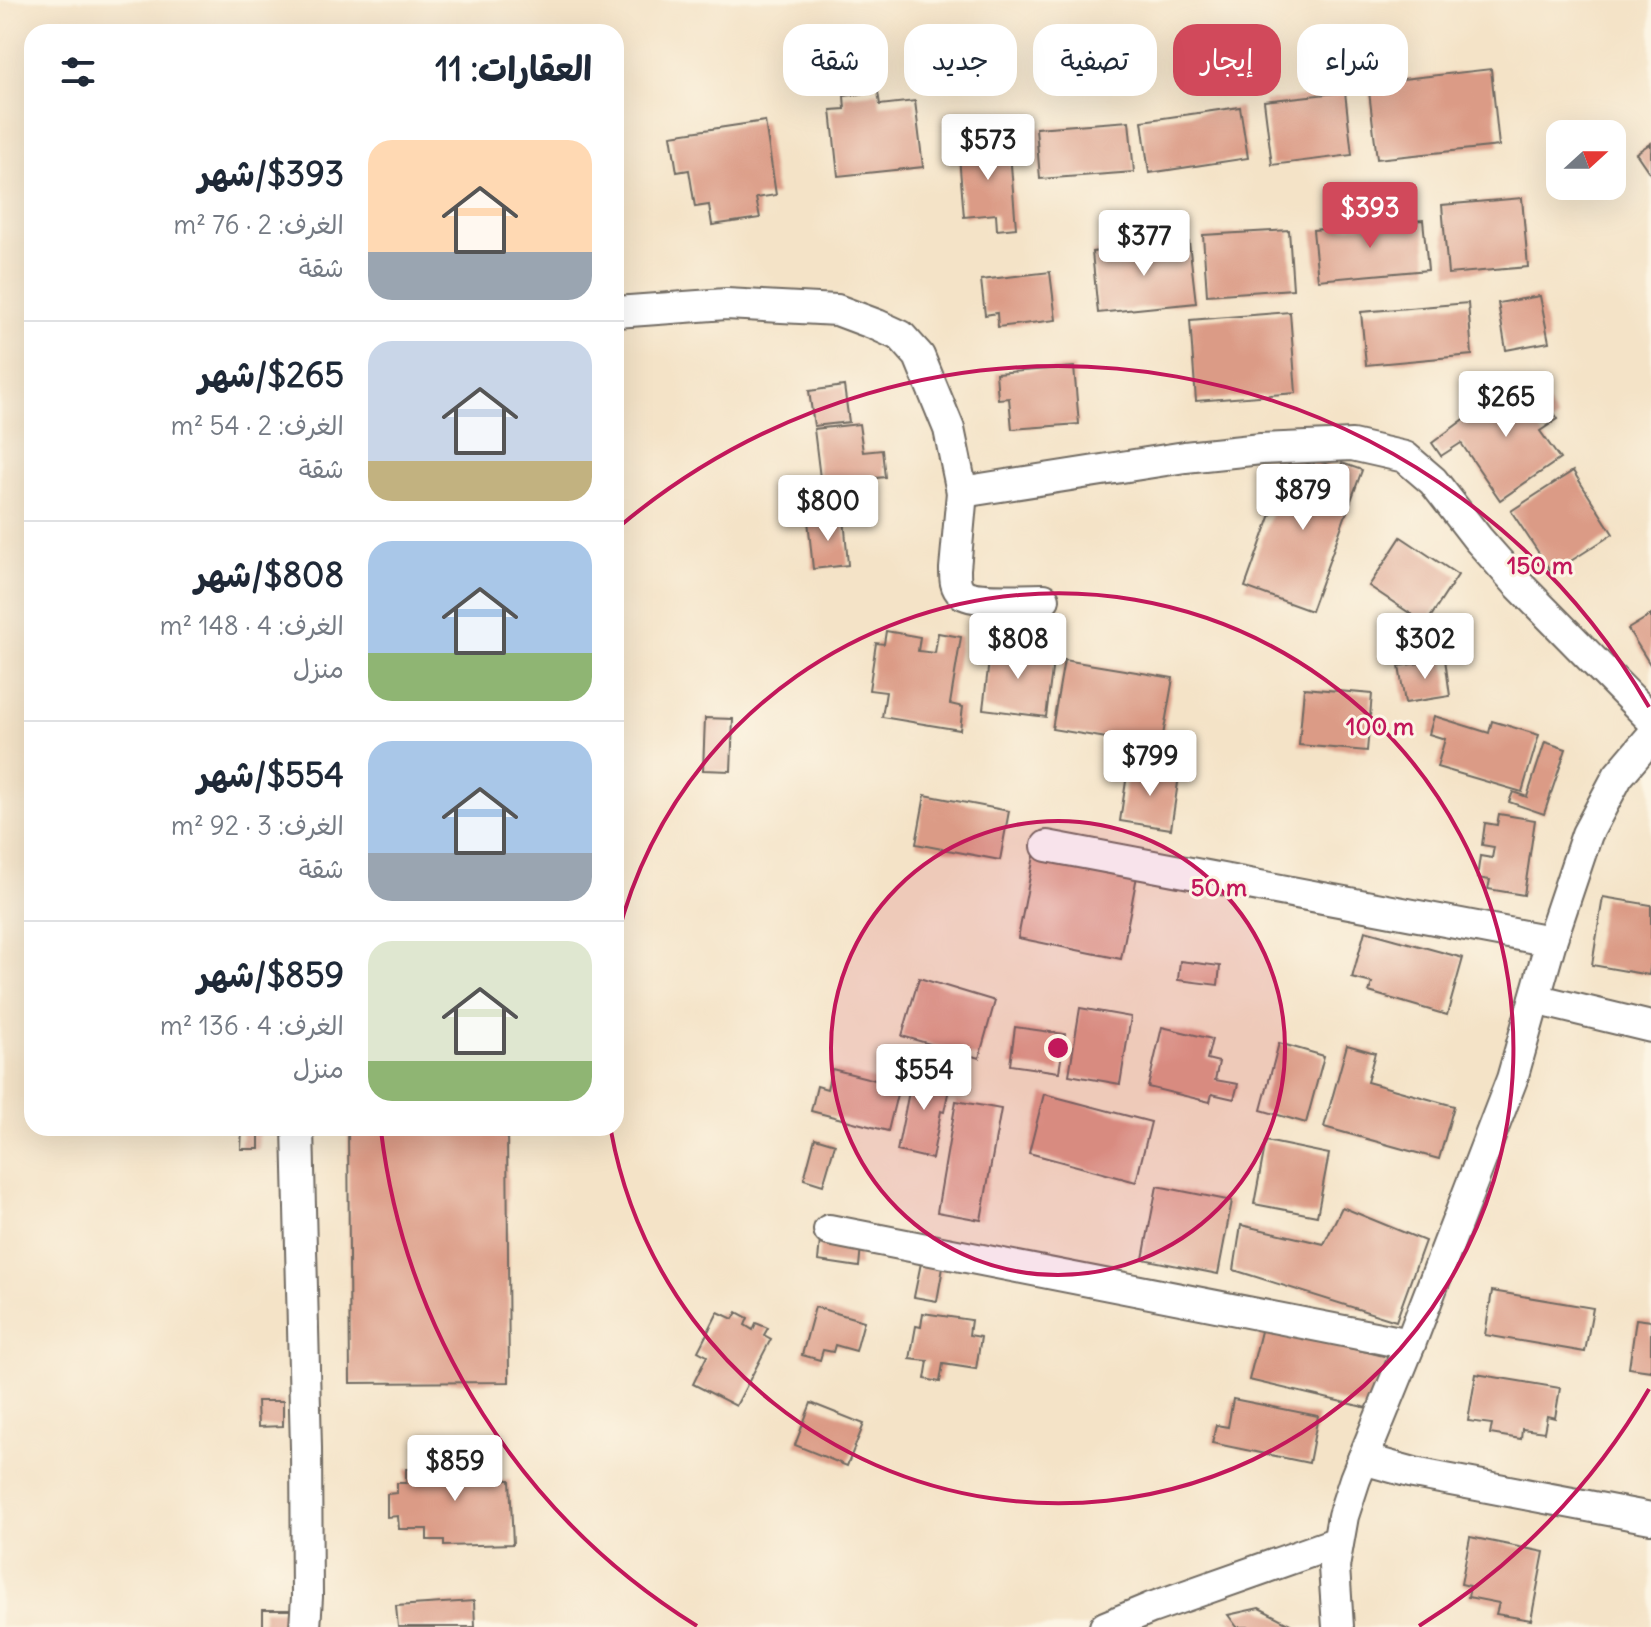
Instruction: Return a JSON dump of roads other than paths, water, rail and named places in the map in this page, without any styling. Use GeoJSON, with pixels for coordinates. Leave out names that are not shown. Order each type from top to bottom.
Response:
{"type":"FeatureCollection","features":[{"type":"Feature","properties":{"kind":"street"},"geometry":{"type":"LineString","coordinates":[[624,311],[726,304],[837,310],[901,336],[919,356],[949,429],[962,492],[955,569],[959,590],[966,596],[992,599],[1044,599]]}},
{"type":"Feature","properties":{"kind":"street"},"geometry":{"type":"LineString","coordinates":[[962,492],[1185,457],[1261,449],[1352,445],[1405,457],[1433,481],[1517,583],[1651,719]]}},
{"type":"Feature","properties":{"kind":"street"},"geometry":{"type":"LineString","coordinates":[[1338,1627],[1334,1567],[1343,1516],[1363,1459],[1512,1079],[1551,941],[1587,834],[1618,776],[1651,737]]}},
{"type":"Feature","properties":{"kind":"street"},"geometry":{"type":"LineString","coordinates":[[1047,846],[1551,941]]}},
{"type":"Feature","properties":{"kind":"street"},"geometry":{"type":"LineString","coordinates":[[1535,999],[1651,1027]]}},
{"type":"Feature","properties":{"kind":"street"},"geometry":{"type":"LineString","coordinates":[[298,1136],[306,1448],[305,1627]]}},
{"type":"Feature","properties":{"kind":"street"},"geometry":{"type":"LineString","coordinates":[[829,1230],[1410,1344]]}},
{"type":"Feature","properties":{"kind":"street"},"geometry":{"type":"LineString","coordinates":[[1363,1459],[1414,1473],[1651,1518]]}},
{"type":"Feature","properties":{"kind":"street"},"geometry":{"type":"LineString","coordinates":[[1105,1627],[1338,1542]]}}]}
